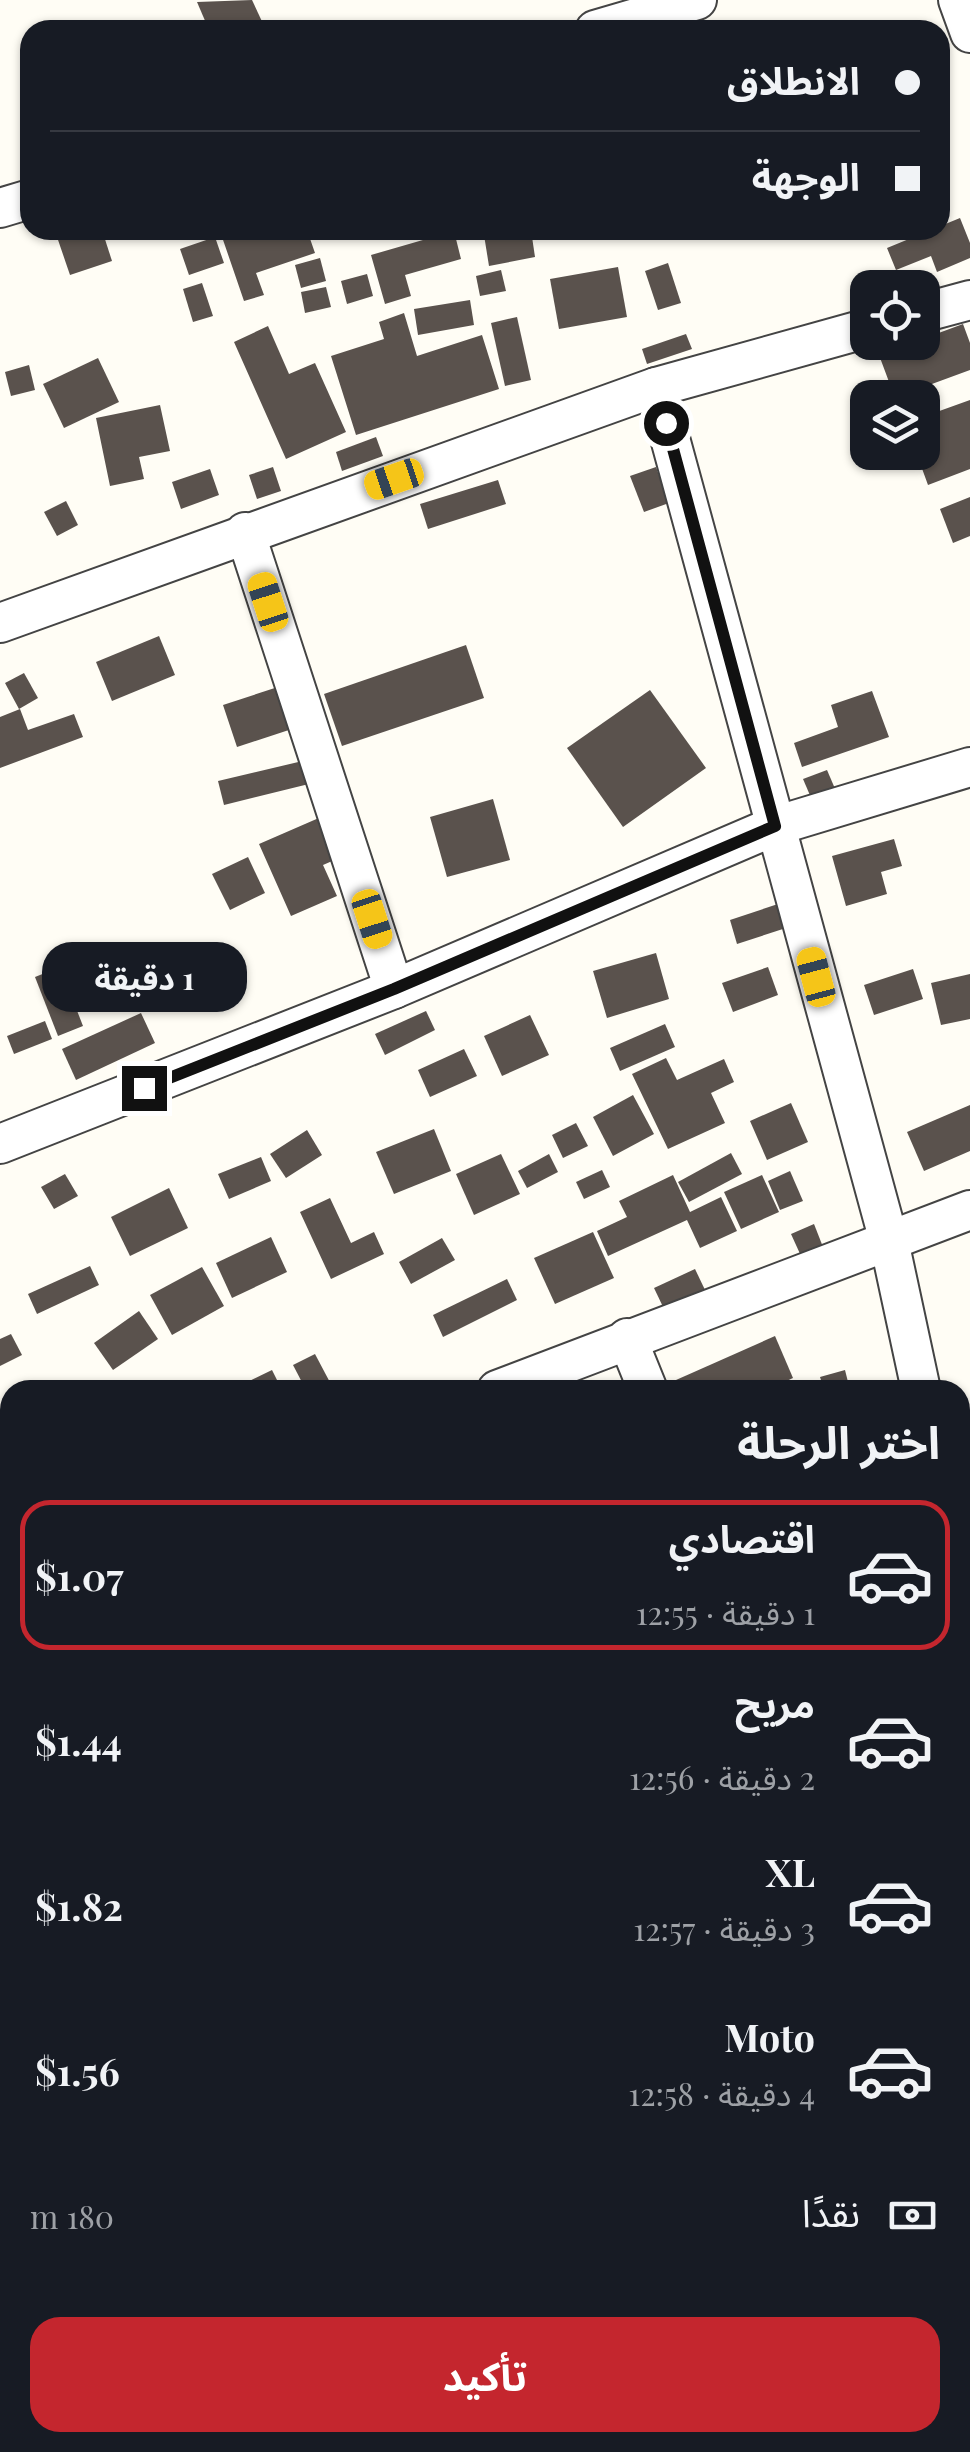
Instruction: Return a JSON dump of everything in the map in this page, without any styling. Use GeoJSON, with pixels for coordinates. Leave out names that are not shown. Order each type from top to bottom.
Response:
{"type":"FeatureCollection","features":[{"type":"Feature","properties":{"kind":"street"},"geometry":{"type":"LineString","coordinates":[[629,20],[697,0]]}},
{"type":"Feature","properties":{"kind":"street"},"geometry":{"type":"LineString","coordinates":[[958,0],[970,33]]}},
{"type":"Feature","properties":{"kind":"street"},"geometry":{"type":"LineString","coordinates":[[940,308],[970,300]]}},
{"type":"Feature","properties":{"kind":"street"},"geometry":{"type":"LineString","coordinates":[[0,623],[656,386],[850,333]]}},
{"type":"Feature","properties":{"kind":"street"},"geometry":{"type":"LineString","coordinates":[[656,386],[889,1242],[919,1380]]}},
{"type":"Feature","properties":{"kind":"street"},"geometry":{"type":"LineString","coordinates":[[244,532],[394,989]]}},
{"type":"Feature","properties":{"kind":"street"},"geometry":{"type":"LineString","coordinates":[[0,1144],[394,989],[775,826],[970,767]]}},
{"type":"Feature","properties":{"kind":"street"},"geometry":{"type":"LineString","coordinates":[[522,1380],[970,1210]]}},
{"type":"Feature","properties":{"kind":"street"},"geometry":{"type":"LineString","coordinates":[[627,1338],[644,1380]]}},
{"type":"Feature","properties":{"kind":"building"},"geometry":{"type":"Polygon","coordinates":[[[252,0],[261,20],[205,20],[197,2],[252,0]]]}},
{"type":"Feature","properties":{"kind":"building"},"geometry":{"type":"Polygon","coordinates":[[[960,218],[970,243],[970,258],[940,271],[931,256],[896,270],[887,248],[906,240],[950,240],[950,222],[960,218]]]}},
{"type":"Feature","properties":{"kind":"building"},"geometry":{"type":"Polygon","coordinates":[[[58,240],[105,240],[112,261],[70,275],[58,240]]]}},
{"type":"Feature","properties":{"kind":"building"},"geometry":{"type":"Polygon","coordinates":[[[216,240],[224,263],[189,275],[180,249],[216,240]]]}},
{"type":"Feature","properties":{"kind":"building"},"geometry":{"type":"Polygon","coordinates":[[[223,240],[310,240],[315,253],[256,273],[264,295],[244,301],[223,240]]]}},
{"type":"Feature","properties":{"kind":"building"},"geometry":{"type":"Polygon","coordinates":[[[423,240],[456,240],[461,259],[405,275],[411,296],[385,304],[371,255],[423,240]]]}},
{"type":"Feature","properties":{"kind":"building"},"geometry":{"type":"Polygon","coordinates":[[[485,240],[532,240],[535,257],[489,266],[485,240]]]}},
{"type":"Feature","properties":{"kind":"building"},"geometry":{"type":"Polygon","coordinates":[[[320,258],[326,281],[301,288],[295,265],[320,258]]]}},
{"type":"Feature","properties":{"kind":"building"},"geometry":{"type":"Polygon","coordinates":[[[668,263],[681,303],[658,310],[645,271],[668,263]]]}},
{"type":"Feature","properties":{"kind":"building"},"geometry":{"type":"Polygon","coordinates":[[[618,267],[627,317],[559,329],[550,279],[618,267]]]}},
{"type":"Feature","properties":{"kind":"building"},"geometry":{"type":"Polygon","coordinates":[[[501,270],[506,291],[480,296],[476,276],[501,270]]]}},
{"type":"Feature","properties":{"kind":"building"},"geometry":{"type":"Polygon","coordinates":[[[367,274],[373,296],[347,304],[341,281],[367,274]]]}},
{"type":"Feature","properties":{"kind":"building"},"geometry":{"type":"Polygon","coordinates":[[[202,283],[213,316],[193,322],[183,289],[202,283]]]}},
{"type":"Feature","properties":{"kind":"building"},"geometry":{"type":"Polygon","coordinates":[[[326,287],[331,307],[305,313],[301,292],[326,287]]]}},
{"type":"Feature","properties":{"kind":"building"},"geometry":{"type":"Polygon","coordinates":[[[470,300],[474,325],[418,335],[414,309],[470,300]]]}},
{"type":"Feature","properties":{"kind":"building"},"geometry":{"type":"Polygon","coordinates":[[[404,313],[417,356],[482,335],[499,389],[356,435],[331,356],[384,339],[379,322],[404,313]]]}},
{"type":"Feature","properties":{"kind":"building"},"geometry":{"type":"Polygon","coordinates":[[[517,317],[531,380],[505,386],[491,323],[517,317]]]}},
{"type":"Feature","properties":{"kind":"building"},"geometry":{"type":"Polygon","coordinates":[[[963,324],[970,343],[970,370],[940,381],[888,380],[881,360],[940,360],[940,332],[963,324]]]}},
{"type":"Feature","properties":{"kind":"building"},"geometry":{"type":"Polygon","coordinates":[[[268,326],[289,374],[315,363],[346,432],[286,459],[234,342],[268,326]]]}},
{"type":"Feature","properties":{"kind":"building"},"geometry":{"type":"Polygon","coordinates":[[[686,334],[692,349],[647,364],[642,349],[686,334]]]}},
{"type":"Feature","properties":{"kind":"building"},"geometry":{"type":"Polygon","coordinates":[[[98,358],[119,402],[64,428],[43,384],[98,358]]]}},
{"type":"Feature","properties":{"kind":"building"},"geometry":{"type":"Polygon","coordinates":[[[29,365],[35,390],[11,396],[5,372],[29,365]]]}},
{"type":"Feature","properties":{"kind":"building"},"geometry":{"type":"Polygon","coordinates":[[[970,400],[970,469],[928,485],[923,470],[940,470],[940,411],[970,400]]]}},
{"type":"Feature","properties":{"kind":"building"},"geometry":{"type":"Polygon","coordinates":[[[160,405],[170,451],[139,457],[144,479],[110,486],[96,418],[160,405]]]}},
{"type":"Feature","properties":{"kind":"building"},"geometry":{"type":"Polygon","coordinates":[[[376,437],[383,456],[342,471],[336,452],[376,437]]]}},
{"type":"Feature","properties":{"kind":"building"},"geometry":{"type":"Polygon","coordinates":[[[273,467],[281,491],[257,499],[249,475],[273,467]]]}},
{"type":"Feature","properties":{"kind":"building"},"geometry":{"type":"Polygon","coordinates":[[[656,467],[669,503],[644,512],[630,476],[656,467]]]}},
{"type":"Feature","properties":{"kind":"building"},"geometry":{"type":"Polygon","coordinates":[[[210,469],[219,495],[181,509],[172,482],[210,469]]]}},
{"type":"Feature","properties":{"kind":"building"},"geometry":{"type":"Polygon","coordinates":[[[498,480],[506,504],[428,529],[420,504],[498,480]]]}},
{"type":"Feature","properties":{"kind":"building"},"geometry":{"type":"Polygon","coordinates":[[[970,497],[970,536],[953,543],[940,509],[970,497]]]}},
{"type":"Feature","properties":{"kind":"building"},"geometry":{"type":"Polygon","coordinates":[[[66,501],[78,525],[57,536],[44,512],[66,501]]]}},
{"type":"Feature","properties":{"kind":"building"},"geometry":{"type":"Polygon","coordinates":[[[159,636],[175,675],[112,701],[96,662],[159,636]]]}},
{"type":"Feature","properties":{"kind":"building"},"geometry":{"type":"Polygon","coordinates":[[[466,645],[484,698],[342,746],[324,694],[466,645]]]}},
{"type":"Feature","properties":{"kind":"building"},"geometry":{"type":"Polygon","coordinates":[[[24,673],[38,698],[19,709],[5,683],[24,673]]]}},
{"type":"Feature","properties":{"kind":"building"},"geometry":{"type":"Polygon","coordinates":[[[284,685],[298,727],[237,747],[223,705],[284,685]]]}},
{"type":"Feature","properties":{"kind":"building"},"geometry":{"type":"Polygon","coordinates":[[[650,690],[706,768],[623,827],[567,748],[650,690]]]}},
{"type":"Feature","properties":{"kind":"building"},"geometry":{"type":"Polygon","coordinates":[[[872,691],[889,737],[802,767],[794,743],[838,727],[831,705],[872,691]]]}},
{"type":"Feature","properties":{"kind":"building"},"geometry":{"type":"Polygon","coordinates":[[[20,709],[28,730],[74,714],[83,737],[0,768],[0,717],[20,709]]]}},
{"type":"Feature","properties":{"kind":"building"},"geometry":{"type":"Polygon","coordinates":[[[311,759],[317,782],[224,805],[218,781],[311,759]]]}},
{"type":"Feature","properties":{"kind":"building"},"geometry":{"type":"Polygon","coordinates":[[[827,770],[836,791],[812,800],[803,779],[827,770]]]}},
{"type":"Feature","properties":{"kind":"building"},"geometry":{"type":"Polygon","coordinates":[[[493,799],[510,860],[447,877],[430,817],[493,799]]]}},
{"type":"Feature","properties":{"kind":"building"},"geometry":{"type":"Polygon","coordinates":[[[328,814],[346,855],[323,865],[337,896],[291,916],[259,844],[328,814]]]}},
{"type":"Feature","properties":{"kind":"building"},"geometry":{"type":"Polygon","coordinates":[[[894,839],[902,866],[881,872],[887,894],[846,906],[832,856],[894,839]]]}},
{"type":"Feature","properties":{"kind":"building"},"geometry":{"type":"Polygon","coordinates":[[[248,857],[265,893],[230,910],[212,874],[248,857]]]}},
{"type":"Feature","properties":{"kind":"building"},"geometry":{"type":"Polygon","coordinates":[[[778,904],[786,928],[737,944],[730,920],[778,904]]]}},
{"type":"Feature","properties":{"kind":"building"},"geometry":{"type":"Polygon","coordinates":[[[656,953],[669,999],[607,1018],[593,971],[656,953]]]}},
{"type":"Feature","properties":{"kind":"building"},"geometry":{"type":"Polygon","coordinates":[[[60,967],[83,1026],[58,1036],[35,977],[60,967]]]}},
{"type":"Feature","properties":{"kind":"building"},"geometry":{"type":"Polygon","coordinates":[[[768,967],[778,995],[733,1012],[722,983],[768,967]]]}},
{"type":"Feature","properties":{"kind":"building"},"geometry":{"type":"Polygon","coordinates":[[[913,969],[923,999],[874,1015],[864,985],[913,969]]]}},
{"type":"Feature","properties":{"kind":"building"},"geometry":{"type":"Polygon","coordinates":[[[970,974],[970,1019],[941,1025],[931,983],[970,974]]]}},
{"type":"Feature","properties":{"kind":"building"},"geometry":{"type":"Polygon","coordinates":[[[426,1011],[435,1030],[385,1055],[375,1034],[426,1011]]]}},
{"type":"Feature","properties":{"kind":"building"},"geometry":{"type":"Polygon","coordinates":[[[141,1013],[155,1043],[76,1080],[62,1049],[141,1013]]]}},
{"type":"Feature","properties":{"kind":"building"},"geometry":{"type":"Polygon","coordinates":[[[530,1015],[549,1055],[502,1076],[484,1036],[530,1015]]]}},
{"type":"Feature","properties":{"kind":"building"},"geometry":{"type":"Polygon","coordinates":[[[45,1021],[52,1039],[14,1054],[7,1036],[45,1021]]]}},
{"type":"Feature","properties":{"kind":"building"},"geometry":{"type":"Polygon","coordinates":[[[665,1024],[675,1047],[620,1071],[610,1048],[665,1024]]]}},
{"type":"Feature","properties":{"kind":"building"},"geometry":{"type":"Polygon","coordinates":[[[464,1049],[477,1076],[430,1097],[418,1070],[464,1049]]]}},
{"type":"Feature","properties":{"kind":"building"},"geometry":{"type":"Polygon","coordinates":[[[666,1058],[677,1080],[724,1059],[734,1082],[711,1093],[725,1123],[668,1149],[632,1074],[666,1058]]]}},
{"type":"Feature","properties":{"kind":"building"},"geometry":{"type":"Polygon","coordinates":[[[633,1095],[654,1134],[613,1156],[593,1117],[633,1095]]]}},
{"type":"Feature","properties":{"kind":"building"},"geometry":{"type":"Polygon","coordinates":[[[791,1103],[808,1142],[767,1160],[750,1121],[791,1103]]]}},
{"type":"Feature","properties":{"kind":"building"},"geometry":{"type":"Polygon","coordinates":[[[970,1105],[970,1151],[924,1171],[907,1132],[970,1105]]]}},
{"type":"Feature","properties":{"kind":"building"},"geometry":{"type":"Polygon","coordinates":[[[576,1123],[588,1146],[563,1158],[552,1135],[576,1123]]]}},
{"type":"Feature","properties":{"kind":"building"},"geometry":{"type":"Polygon","coordinates":[[[434,1129],[451,1171],[394,1194],[376,1152],[434,1129]]]}},
{"type":"Feature","properties":{"kind":"building"},"geometry":{"type":"Polygon","coordinates":[[[307,1130],[322,1155],[286,1178],[270,1154],[307,1130]]]}},
{"type":"Feature","properties":{"kind":"building"},"geometry":{"type":"Polygon","coordinates":[[[731,1153],[742,1174],[689,1202],[678,1182],[731,1153]]]}},
{"type":"Feature","properties":{"kind":"building"},"geometry":{"type":"Polygon","coordinates":[[[501,1154],[520,1194],[474,1215],[456,1174],[501,1154]]]}},
{"type":"Feature","properties":{"kind":"building"},"geometry":{"type":"Polygon","coordinates":[[[549,1154],[558,1172],[527,1188],[518,1171],[549,1154]]]}},
{"type":"Feature","properties":{"kind":"building"},"geometry":{"type":"Polygon","coordinates":[[[261,1157],[271,1181],[229,1199],[218,1174],[261,1157]]]}},
{"type":"Feature","properties":{"kind":"building"},"geometry":{"type":"Polygon","coordinates":[[[602,1170],[610,1187],[584,1199],[576,1182],[602,1170]]]}},
{"type":"Feature","properties":{"kind":"building"},"geometry":{"type":"Polygon","coordinates":[[[790,1171],[803,1201],[780,1210],[768,1181],[790,1171]]]}},
{"type":"Feature","properties":{"kind":"building"},"geometry":{"type":"Polygon","coordinates":[[[65,1174],[78,1196],[54,1209],[41,1187],[65,1174]]]}},
{"type":"Feature","properties":{"kind":"building"},"geometry":{"type":"Polygon","coordinates":[[[673,1175],[690,1212],[721,1197],[737,1231],[700,1248],[687,1220],[608,1256],[597,1231],[627,1217],[619,1201],[673,1175]]]}},
{"type":"Feature","properties":{"kind":"building"},"geometry":{"type":"Polygon","coordinates":[[[762,1175],[779,1212],[741,1229],[724,1192],[762,1175]]]}},
{"type":"Feature","properties":{"kind":"building"},"geometry":{"type":"Polygon","coordinates":[[[169,1188],[188,1228],[130,1256],[111,1217],[169,1188]]]}},
{"type":"Feature","properties":{"kind":"building"},"geometry":{"type":"Polygon","coordinates":[[[330,1198],[351,1243],[374,1232],[384,1254],[331,1279],[300,1212],[330,1198]]]}},
{"type":"Feature","properties":{"kind":"building"},"geometry":{"type":"Polygon","coordinates":[[[814,1224],[823,1247],[801,1256],[791,1234],[814,1224]]]}},
{"type":"Feature","properties":{"kind":"building"},"geometry":{"type":"Polygon","coordinates":[[[593,1232],[614,1278],[555,1304],[534,1258],[593,1232]]]}},
{"type":"Feature","properties":{"kind":"building"},"geometry":{"type":"Polygon","coordinates":[[[271,1237],[287,1272],[232,1298],[216,1263],[271,1237]]]}},
{"type":"Feature","properties":{"kind":"building"},"geometry":{"type":"Polygon","coordinates":[[[442,1238],[455,1260],[411,1284],[399,1262],[442,1238]]]}},
{"type":"Feature","properties":{"kind":"building"},"geometry":{"type":"Polygon","coordinates":[[[90,1266],[99,1285],[37,1314],[28,1294],[90,1266]]]}},
{"type":"Feature","properties":{"kind":"building"},"geometry":{"type":"Polygon","coordinates":[[[202,1267],[224,1306],[172,1335],[150,1295],[202,1267]]]}},
{"type":"Feature","properties":{"kind":"building"},"geometry":{"type":"Polygon","coordinates":[[[695,1269],[706,1292],[665,1311],[654,1288],[695,1269]]]}},
{"type":"Feature","properties":{"kind":"building"},"geometry":{"type":"Polygon","coordinates":[[[507,1279],[517,1300],[443,1337],[433,1315],[507,1279]]]}},
{"type":"Feature","properties":{"kind":"building"},"geometry":{"type":"Polygon","coordinates":[[[139,1311],[158,1339],[113,1370],[94,1343],[139,1311]]]}},
{"type":"Feature","properties":{"kind":"building"},"geometry":{"type":"Polygon","coordinates":[[[11,1334],[22,1355],[0,1366],[0,1339],[11,1334]]]}},
{"type":"Feature","properties":{"kind":"building"},"geometry":{"type":"Polygon","coordinates":[[[775,1336],[793,1378],[789,1380],[676,1380],[775,1336]]]}},
{"type":"Feature","properties":{"kind":"building"},"geometry":{"type":"Polygon","coordinates":[[[315,1354],[329,1380],[301,1380],[293,1365],[315,1354]]]}},
{"type":"Feature","properties":{"kind":"building"},"geometry":{"type":"Polygon","coordinates":[[[272,1370],[277,1380],[252,1380],[272,1370]]]}},
{"type":"Feature","properties":{"kind":"building"},"geometry":{"type":"Polygon","coordinates":[[[845,1370],[848,1380],[821,1380],[820,1377],[845,1370]]]}},
{"type":"Feature","properties":{"kind":"route"},"geometry":{"type":"LineString","coordinates":[[144,1088],[394,989],[775,826],[666,423]]}}]}
